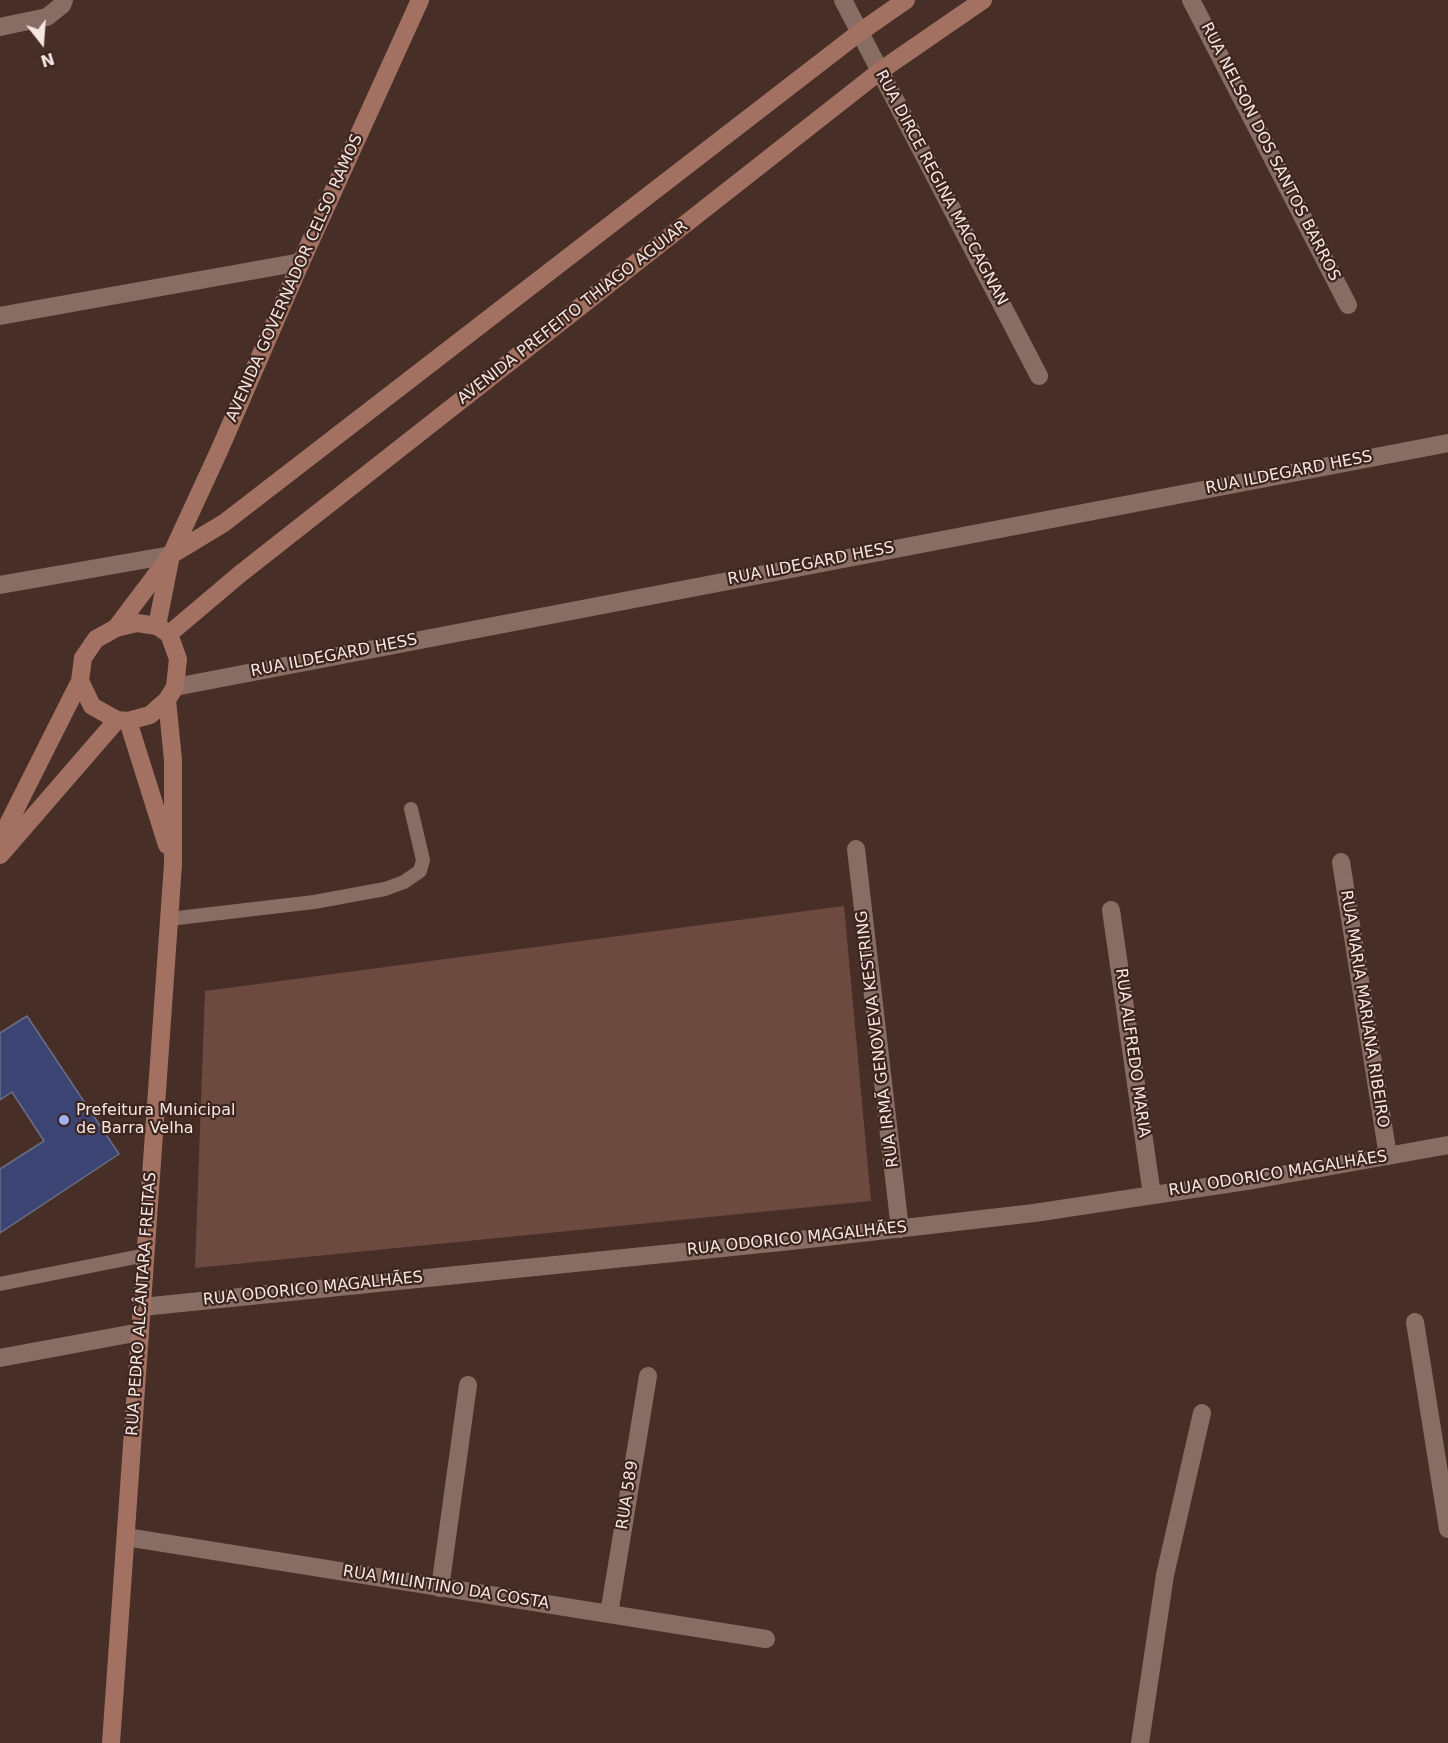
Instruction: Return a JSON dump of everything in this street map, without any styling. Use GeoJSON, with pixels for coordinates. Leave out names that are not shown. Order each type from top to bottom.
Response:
{"type":"FeatureCollection","features":[{"type":"Feature","properties":{"kind":"main road"},"geometry":{"type":"LineString","coordinates":[[171,555],[233,515],[860,32],[906,0]]}},
{"type":"Feature","properties":{"kind":"main road","name":"AVENIDA PREFEITO THIAGO AGUIAR"},"geometry":{"type":"LineString","coordinates":[[163,630],[240,574],[880,71],[983,0]]}},
{"type":"Feature","properties":{"kind":"main road","name":"AVENIDA GOVERNADOR CELSO RAMOS"},"geometry":{"type":"LineString","coordinates":[[116,628],[171,555],[223,441],[414,1]]}},
{"type":"Feature","properties":{"kind":"main road","name":"AVENIDA GOVERNADOR CELSO RAMOS"},"geometry":{"type":"LineString","coordinates":[[163,630],[171,555]]}},
{"type":"Feature","properties":{"kind":"main road"},"geometry":{"type":"LineString","coordinates":[[0,840],[80,681],[83,658],[96,639],[116,628],[137,622],[163,630],[178,659],[171,693],[150,714],[122,721],[0,855]]}},
{"type":"Feature","properties":{"kind":"main road"},"geometry":{"type":"LineString","coordinates":[[80,681],[92,706],[122,721]]}},
{"type":"Feature","properties":{"kind":"main road","name":"RUA PEDRO ALCÂNTARA FREITAS"},"geometry":{"type":"LineString","coordinates":[[111,1743],[173,864],[171,693]]}},
{"type":"Feature","properties":{"kind":"main road","name":"RUA PEDRO ALCÂNTARA FREITAS"},"geometry":{"type":"LineString","coordinates":[[122,721],[173,864]]}},
{"type":"Feature","properties":{"kind":"street"},"geometry":{"type":"LineString","coordinates":[[0,27],[47,17],[62,5],[64,0]]}},
{"type":"Feature","properties":{"kind":"street","name":"RUA DIRCE REGINA MACCAGNAN"},"geometry":{"type":"LineString","coordinates":[[843,0],[1039,376]]}},
{"type":"Feature","properties":{"kind":"street","name":"RUA NELSON DOS SANTOS BARROS"},"geometry":{"type":"LineString","coordinates":[[1191,0],[1348,305]]}},
{"type":"Feature","properties":{"kind":"street"},"geometry":{"type":"LineString","coordinates":[[0,316],[300,262]]}},
{"type":"Feature","properties":{"kind":"street","name":"RUA ILDEGARD HESS"},"geometry":{"type":"LineString","coordinates":[[171,693],[1448,443]]}},
{"type":"Feature","properties":{"kind":"street"},"geometry":{"type":"LineString","coordinates":[[0,585],[171,555]]}},
{"type":"Feature","properties":{"kind":"street","name":"RUA IRMÃ GENOVEVA KESTRING"},"geometry":{"type":"LineString","coordinates":[[856,849],[900,1229]]}},
{"type":"Feature","properties":{"kind":"street","name":"RUA MARIA MARIANA RIBEIRO"},"geometry":{"type":"LineString","coordinates":[[1341,862],[1388,1156]]}},
{"type":"Feature","properties":{"kind":"street","name":"RUA ALFREDO MARIA"},"geometry":{"type":"LineString","coordinates":[[1111,910],[1152,1195]]}},
{"type":"Feature","properties":{"kind":"street","name":"RUA ODORICO MAGALHÃES"},"geometry":{"type":"LineString","coordinates":[[142,1307],[1035,1213],[1448,1145]]}},
{"type":"Feature","properties":{"kind":"street"},"geometry":{"type":"LineString","coordinates":[[1415,1322],[1448,1529]]}},
{"type":"Feature","properties":{"kind":"street"},"geometry":{"type":"LineString","coordinates":[[0,1358],[140,1332]]}},
{"type":"Feature","properties":{"kind":"street","name":"RUA 589"},"geometry":{"type":"LineString","coordinates":[[609,1614],[648,1376]]}},
{"type":"Feature","properties":{"kind":"street"},"geometry":{"type":"LineString","coordinates":[[440,1588],[468,1385]]}},
{"type":"Feature","properties":{"kind":"street"},"geometry":{"type":"LineString","coordinates":[[1140,1743],[1165,1575],[1202,1413]]}},
{"type":"Feature","properties":{"kind":"street","name":"RUA MILINTINO DA COSTA"},"geometry":{"type":"LineString","coordinates":[[126,1537],[766,1639]]}},
{"type":"Feature","properties":{"kind":"lane"},"geometry":{"type":"LineString","coordinates":[[169,919],[314,902],[385,889],[404,882],[420,871],[423,860],[411,808]]}},
{"type":"Feature","properties":{"kind":"lane"},"geometry":{"type":"LineString","coordinates":[[0,1284],[146,1255]]}},
{"type":"Feature","properties":{"kind":"shaded area"},"geometry":{"type":"Polygon","coordinates":[[[844,906],[871,1201],[195,1268],[205,991],[844,906]]]}},
{"type":"Feature","properties":{"kind":"building","name":"Prefeitura Municipal de Barra Velha"},"geometry":{"type":"Polygon","coordinates":[[[27,1016],[119,1154],[0,1233],[0,1169],[44,1141],[12,1092],[0,1100],[0,1033],[27,1016]]]}},
{"type":"Feature","properties":{"kind":"place","name":"Prefeitura Municipal de Barra Velha"},"geometry":{"type":"Point","coordinates":[64,1120]}}]}
